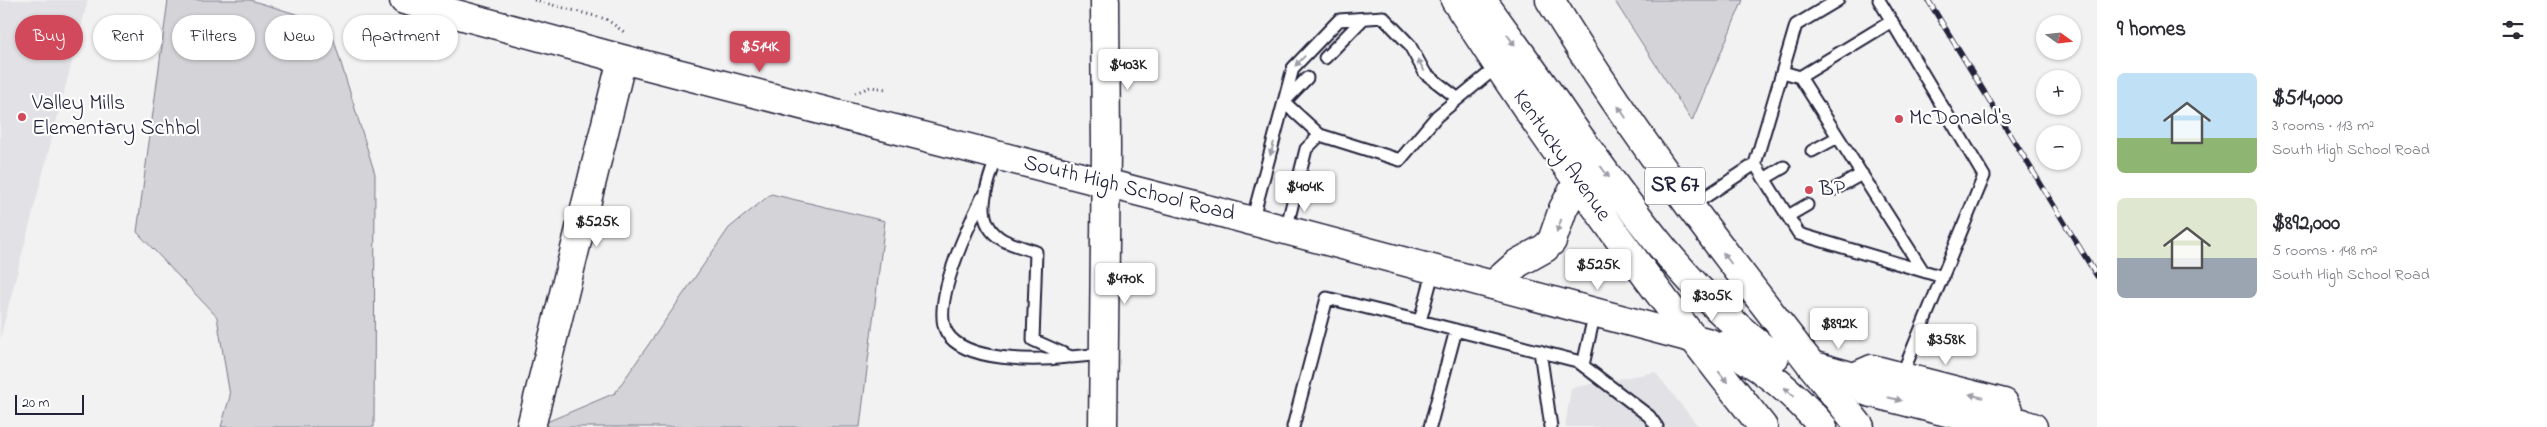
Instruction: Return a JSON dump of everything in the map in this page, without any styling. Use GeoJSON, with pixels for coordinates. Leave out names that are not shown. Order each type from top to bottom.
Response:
{"type":"FeatureCollection","features":[{"type":"Feature","properties":{"kind":"main road","name":"South High School Road"},"geometry":{"type":"LineString","coordinates":[[404,0],[624,46],[997,156],[1252,221],[1693,339],[1811,365],[1854,377],[1868,392],[2002,426],[2021,424]]}},
{"type":"Feature","properties":{"kind":"main road"},"geometry":{"type":"LineString","coordinates":[[1103,427],[1106,184],[1105,0]]}},
{"type":"Feature","properties":{"kind":"main road","name":"Kentucky Avenue"},"geometry":{"type":"LineString","coordinates":[[1455,0],[1498,66],[1578,181],[1693,339],[1763,427]]}},
{"type":"Feature","properties":{"kind":"main road"},"geometry":{"type":"LineString","coordinates":[[1482,0],[1644,225],[1678,266],[1731,322],[1776,357]]}},
{"type":"Feature","properties":{"kind":"main road","name":"SR 67"},"geometry":{"type":"LineString","coordinates":[[1550,0],[1623,113],[1690,207],[1741,277],[1860,427]]}},
{"type":"Feature","properties":{"kind":"main road"},"geometry":{"type":"LineString","coordinates":[[531,427],[624,46]]}},
{"type":"Feature","properties":{"kind":"main road"},"geometry":{"type":"LineString","coordinates":[[1493,285],[1518,263],[1546,248],[1552,241],[1563,209],[1578,181]]}},
{"type":"Feature","properties":{"kind":"main road"},"geometry":{"type":"LineString","coordinates":[[1722,346],[1749,359],[1768,373],[1823,427]]}},
{"type":"Feature","properties":{"kind":"main road","name":"South High School Road"},"geometry":{"type":"LineString","coordinates":[[1854,377],[1872,369],[2004,403],[2021,424]]}},
{"type":"Feature","properties":{"kind":"lane"},"geometry":{"type":"LineString","coordinates":[[1690,207],[1755,164],[1796,25],[1838,0]]}},
{"type":"Feature","properties":{"kind":"lane"},"geometry":{"type":"LineString","coordinates":[[1879,0],[1984,176],[1901,377]]}},
{"type":"Feature","properties":{"kind":"lane"},"geometry":{"type":"LineString","coordinates":[[1252,221],[1293,68],[1339,20],[1383,17],[1409,44],[1426,73],[1457,98]]}},
{"type":"Feature","properties":{"kind":"lane"},"geometry":{"type":"LineString","coordinates":[[1326,58],[1364,18]]}},
{"type":"Feature","properties":{"kind":"lane"},"geometry":{"type":"LineString","coordinates":[[1800,77],[1892,21]]}},
{"type":"Feature","properties":{"kind":"lane"},"geometry":{"type":"LineString","coordinates":[[1284,102],[1320,135],[1400,160],[1437,116],[1498,66]]}},
{"type":"Feature","properties":{"kind":"lane"},"geometry":{"type":"LineString","coordinates":[[1782,72],[1800,77],[1923,270]]}},
{"type":"Feature","properties":{"kind":"lane"},"geometry":{"type":"LineString","coordinates":[[1284,102],[1307,78]]}},
{"type":"Feature","properties":{"kind":"lane"},"geometry":{"type":"LineString","coordinates":[[1286,230],[1306,150],[1320,135]]}},
{"type":"Feature","properties":{"kind":"lane"},"geometry":{"type":"LineString","coordinates":[[1812,151],[1838,137]]}},
{"type":"Feature","properties":{"kind":"lane"},"geometry":{"type":"LineString","coordinates":[[997,156],[983,197],[962,239],[946,292],[944,319],[947,332],[964,348],[1015,360],[1103,354]]}},
{"type":"Feature","properties":{"kind":"lane"},"geometry":{"type":"LineString","coordinates":[[1755,164],[1799,234],[1943,277]]}},
{"type":"Feature","properties":{"kind":"lane"},"geometry":{"type":"LineString","coordinates":[[1764,178],[1784,168]]}},
{"type":"Feature","properties":{"kind":"lane"},"geometry":{"type":"LineString","coordinates":[[1835,189],[1862,174]]}},
{"type":"Feature","properties":{"kind":"lane"},"geometry":{"type":"LineString","coordinates":[[983,197],[984,211],[990,229],[1003,240],[1036,252],[1033,340],[1071,357]]}},
{"type":"Feature","properties":{"kind":"lane"},"geometry":{"type":"LineString","coordinates":[[1788,216],[1807,205]]}},
{"type":"Feature","properties":{"kind":"lane"},"geometry":{"type":"LineString","coordinates":[[1420,321],[1434,269]]}},
{"type":"Feature","properties":{"kind":"lane"},"geometry":{"type":"LineString","coordinates":[[1293,427],[1327,298],[1577,361],[1649,416],[1657,427]]}},
{"type":"Feature","properties":{"kind":"lane"},"geometry":{"type":"LineString","coordinates":[[1583,365],[1595,312]]}},
{"type":"Feature","properties":{"kind":"lane"},"geometry":{"type":"LineString","coordinates":[[1430,427],[1456,330]]}},
{"type":"Feature","properties":{"kind":"lane"},"geometry":{"type":"LineString","coordinates":[[1540,351],[1551,427]]}},
{"type":"Feature","properties":{"kind":"path"},"geometry":{"type":"LineString","coordinates":[[534,0],[606,19],[624,46]]}},
{"type":"Feature","properties":{"kind":"shaded area"},"geometry":{"type":"Polygon","coordinates":[[[0,0],[88,0],[83,19],[83,15],[15,15],[15,60],[72,60],[0,339],[0,0]]]}},
{"type":"Feature","properties":{"kind":"shaded area"},"geometry":{"type":"Polygon","coordinates":[[[168,0],[250,0],[299,15],[265,15],[265,60],[333,60],[333,37],[375,174],[374,427],[221,427],[230,396],[217,317],[137,232],[160,60],[162,60],[162,45],[168,0]]]}},
{"type":"Feature","properties":{"kind":"shaded area"},"geometry":{"type":"Polygon","coordinates":[[[1614,0],[1743,0],[1692,121],[1614,0]]]}},
{"type":"Feature","properties":{"kind":"shaded area"},"geometry":{"type":"Polygon","coordinates":[[[771,194],[885,221],[860,427],[535,427],[615,393],[729,228],[771,194]]]}},
{"type":"Feature","properties":{"kind":"shaded area"},"geometry":{"type":"Polygon","coordinates":[[[1655,372],[1699,427],[1565,427],[1571,388],[1655,372]]]}},
{"type":"Feature","properties":{"kind":"railway"},"geometry":{"type":"LineString","coordinates":[[1928,0],[2097,276]]}},
{"type":"Feature","properties":{"kind":"place","name":"Valley Mills Elementary Schhol"},"geometry":{"type":"Point","coordinates":[22,117]}},
{"type":"Feature","properties":{"kind":"place","name":"McDonald's"},"geometry":{"type":"Point","coordinates":[1899,119]}},
{"type":"Feature","properties":{"kind":"place","name":"BP"},"geometry":{"type":"Point","coordinates":[1809,190]}}]}
